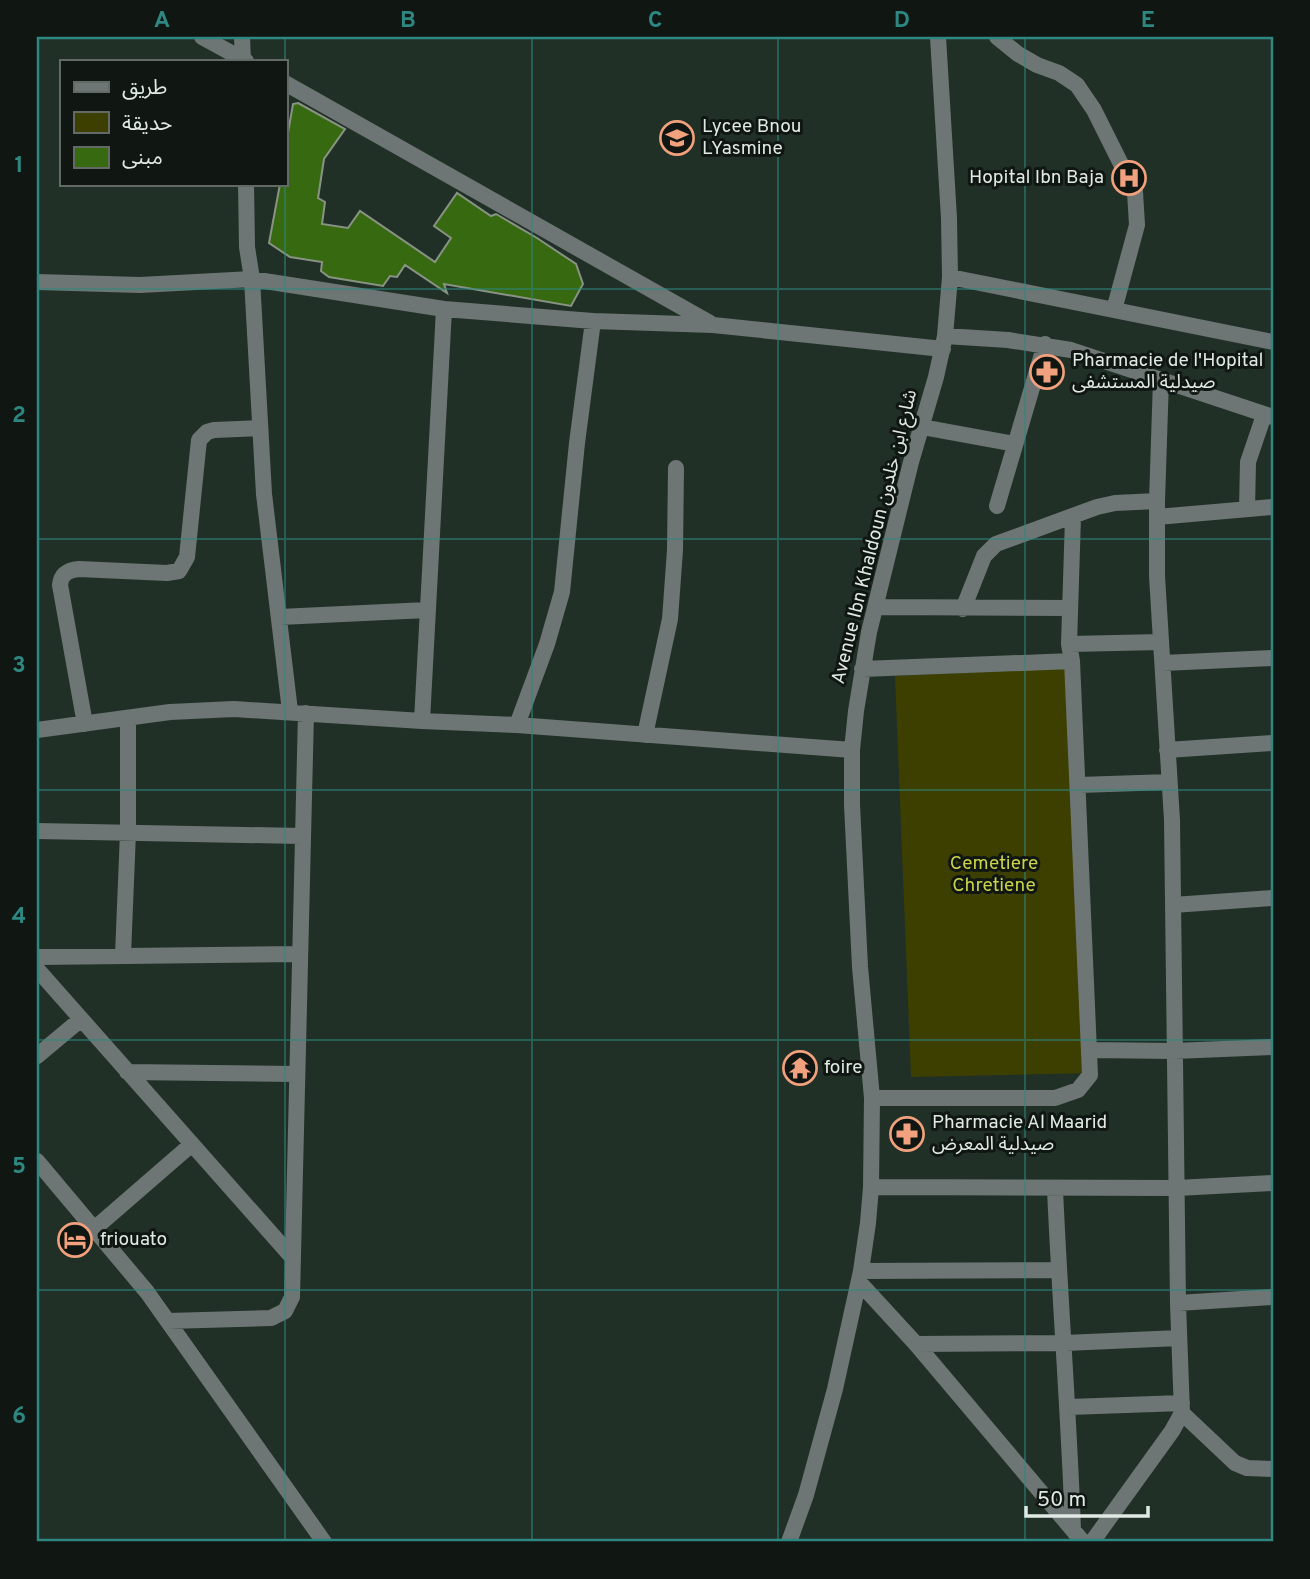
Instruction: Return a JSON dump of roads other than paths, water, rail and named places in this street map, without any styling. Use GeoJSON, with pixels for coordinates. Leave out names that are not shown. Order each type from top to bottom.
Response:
{"type":"FeatureCollection","features":[{"type":"Feature","properties":{"kind":"street"},"geometry":{"type":"LineString","coordinates":[[202,37],[242,60]]}},
{"type":"Feature","properties":{"kind":"street"},"geometry":{"type":"LineString","coordinates":[[242,37],[244,60]]}},
{"type":"Feature","properties":{"kind":"street","name":"Avenue Ibn Khaldoun شارع ابن خلدون"},"geometry":{"type":"LineString","coordinates":[[789,1542],[814,1467],[835,1389],[860,1276],[872,1187],[872,1098],[859,953],[852,750],[862,669],[911,462],[944,342],[950,277],[938,37]]}},
{"type":"Feature","properties":{"kind":"street"},"geometry":{"type":"LineString","coordinates":[[997,37],[1018,54],[1059,73],[1077,85],[1094,110],[1135,192],[1137,225],[1114,310]]}},
{"type":"Feature","properties":{"kind":"street"},"geometry":{"type":"LineString","coordinates":[[287,84],[713,325]]}},
{"type":"Feature","properties":{"kind":"street"},"geometry":{"type":"LineString","coordinates":[[169,1321],[279,1315],[290,1304],[292,1297],[301,836],[298,712],[280,617],[264,494],[252,279],[247,247],[246,186]]}},
{"type":"Feature","properties":{"kind":"street"},"geometry":{"type":"LineString","coordinates":[[950,277],[1273,342]]}},
{"type":"Feature","properties":{"kind":"street"},"geometry":{"type":"LineString","coordinates":[[37,282],[140,285],[252,279],[444,309],[593,321],[713,325],[944,342],[1045,344],[1071,350],[1269,416],[1248,462],[1247,509]]}},
{"type":"Feature","properties":{"kind":"street"},"geometry":{"type":"LineString","coordinates":[[422,721],[444,309]]}},
{"type":"Feature","properties":{"kind":"street"},"geometry":{"type":"LineString","coordinates":[[517,725],[547,644],[562,592],[593,321]]}},
{"type":"Feature","properties":{"kind":"street"},"geometry":{"type":"LineString","coordinates":[[997,506],[1045,344]]}},
{"type":"Feature","properties":{"kind":"street"},"geometry":{"type":"LineString","coordinates":[[1092,1542],[1172,1431],[1182,1408],[1178,1303],[1172,820],[1161,642],[1157,509],[1161,379]]}},
{"type":"Feature","properties":{"kind":"street"},"geometry":{"type":"LineString","coordinates":[[922,427],[1015,444]]}},
{"type":"Feature","properties":{"kind":"street"},"geometry":{"type":"LineString","coordinates":[[85,724],[61,580],[68,571],[79,569],[166,573],[179,571],[187,557],[199,440],[207,432],[214,430],[259,428]]}},
{"type":"Feature","properties":{"kind":"street"},"geometry":{"type":"LineString","coordinates":[[645,735],[670,619],[675,550],[676,468]]}},
{"type":"Feature","properties":{"kind":"street"},"geometry":{"type":"LineString","coordinates":[[963,609],[980,564],[991,548],[1107,505],[1157,509],[1273,507]]}},
{"type":"Feature","properties":{"kind":"street"},"geometry":{"type":"LineString","coordinates":[[872,1098],[1055,1098],[1078,1090],[1090,1075],[1079,785],[1069,644],[1068,608],[1073,517]]}},
{"type":"Feature","properties":{"kind":"street"},"geometry":{"type":"LineString","coordinates":[[877,607],[1068,608]]}},
{"type":"Feature","properties":{"kind":"street"},"geometry":{"type":"LineString","coordinates":[[280,617],[427,610]]}},
{"type":"Feature","properties":{"kind":"street"},"geometry":{"type":"LineString","coordinates":[[1069,644],[1161,642]]}},
{"type":"Feature","properties":{"kind":"street"},"geometry":{"type":"LineString","coordinates":[[1163,663],[1273,658]]}},
{"type":"Feature","properties":{"kind":"street"},"geometry":{"type":"LineString","coordinates":[[862,669],[1072,662]]}},
{"type":"Feature","properties":{"kind":"street"},"geometry":{"type":"LineString","coordinates":[[37,730],[201,709],[517,725],[852,750]]}},
{"type":"Feature","properties":{"kind":"street"},"geometry":{"type":"LineString","coordinates":[[124,955],[128,719]]}},
{"type":"Feature","properties":{"kind":"street"},"geometry":{"type":"LineString","coordinates":[[1167,750],[1273,743]]}},
{"type":"Feature","properties":{"kind":"street"},"geometry":{"type":"LineString","coordinates":[[1079,785],[1169,782]]}},
{"type":"Feature","properties":{"kind":"street"},"geometry":{"type":"LineString","coordinates":[[37,831],[301,836]]}},
{"type":"Feature","properties":{"kind":"street"},"geometry":{"type":"LineString","coordinates":[[1173,905],[1273,898]]}},
{"type":"Feature","properties":{"kind":"street"},"geometry":{"type":"LineString","coordinates":[[37,957],[299,954]]}},
{"type":"Feature","properties":{"kind":"street"},"geometry":{"type":"LineString","coordinates":[[37,969],[291,1256]]}},
{"type":"Feature","properties":{"kind":"street"},"geometry":{"type":"LineString","coordinates":[[37,1056],[80,1020]]}},
{"type":"Feature","properties":{"kind":"street"},"geometry":{"type":"LineString","coordinates":[[1089,1050],[1174,1051],[1273,1047]]}},
{"type":"Feature","properties":{"kind":"street"},"geometry":{"type":"LineString","coordinates":[[127,1072],[296,1074]]}},
{"type":"Feature","properties":{"kind":"street"},"geometry":{"type":"LineString","coordinates":[[94,1228],[192,1144]]}},
{"type":"Feature","properties":{"kind":"street"},"geometry":{"type":"LineString","coordinates":[[37,1161],[169,1321],[324,1542]]}},
{"type":"Feature","properties":{"kind":"street"},"geometry":{"type":"LineString","coordinates":[[872,1187],[1177,1188],[1273,1183]]}},
{"type":"Feature","properties":{"kind":"street"},"geometry":{"type":"LineString","coordinates":[[1055,1189],[1078,1536]]}},
{"type":"Feature","properties":{"kind":"street"},"geometry":{"type":"LineString","coordinates":[[860,1276],[1059,1270]]}},
{"type":"Feature","properties":{"kind":"street"},"geometry":{"type":"LineString","coordinates":[[860,1276],[1078,1536]]}},
{"type":"Feature","properties":{"kind":"street"},"geometry":{"type":"LineString","coordinates":[[1178,1303],[1273,1297]]}},
{"type":"Feature","properties":{"kind":"street"},"geometry":{"type":"LineString","coordinates":[[916,1344],[1065,1343],[1179,1338]]}},
{"type":"Feature","properties":{"kind":"street"},"geometry":{"type":"LineString","coordinates":[[1069,1407],[1182,1408],[1235,1464],[1247,1468],[1273,1469]]}},
{"type":"Feature","properties":{"kind":"place","name":"Lycee Bnou LYasmine"},"geometry":{"type":"Point","coordinates":[677,138]}},
{"type":"Feature","properties":{"kind":"place","name":"Hopital Ibn Baja"},"geometry":{"type":"Point","coordinates":[1129,178]}},
{"type":"Feature","properties":{"kind":"place","name":"Pharmacie de l'Hopital صيدلية المستشفى"},"geometry":{"type":"Point","coordinates":[1047,372]}},
{"type":"Feature","properties":{"kind":"place","name":"foire"},"geometry":{"type":"Point","coordinates":[800,1068]}},
{"type":"Feature","properties":{"kind":"place","name":"Pharmacie Al Maarid صيدلية المعرض"},"geometry":{"type":"Point","coordinates":[907,1134]}},
{"type":"Feature","properties":{"kind":"place","name":"friouato"},"geometry":{"type":"Point","coordinates":[75,1240]}},
{"type":"Feature","properties":{"kind":"park label","name":"Cemetiere Chretiene"},"geometry":{"type":"Point","coordinates":[994,875]}}]}
